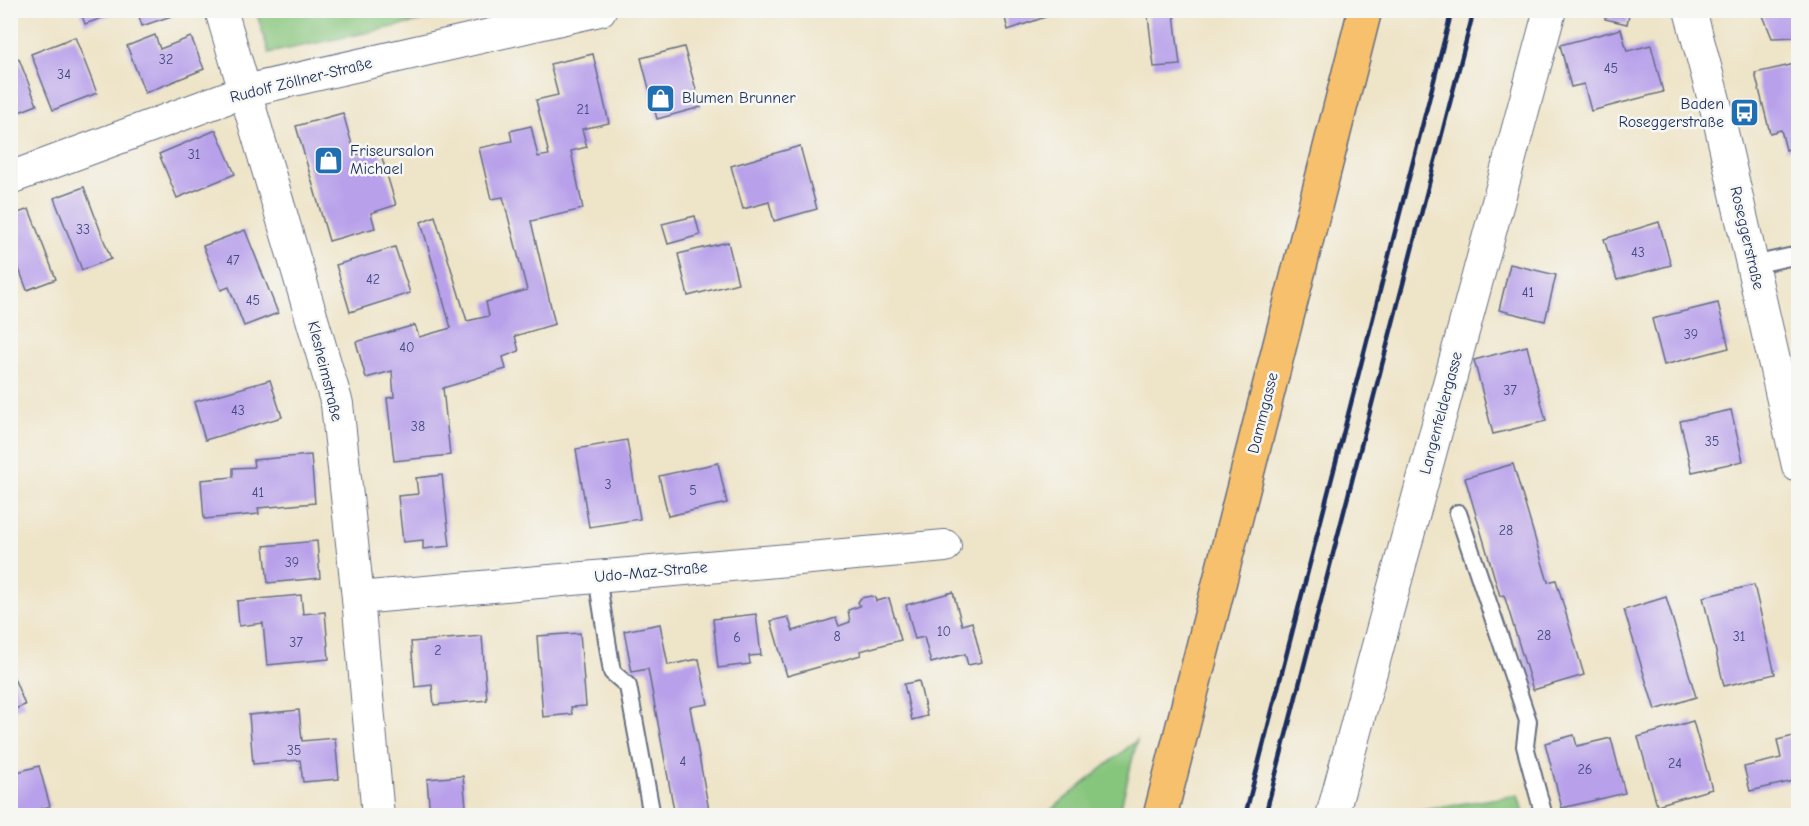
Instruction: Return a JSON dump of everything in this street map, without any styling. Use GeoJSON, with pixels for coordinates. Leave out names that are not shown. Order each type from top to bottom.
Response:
{"type":"FeatureCollection","features":[{"type":"Feature","properties":{"kind":"main road","name":"Dammgasse"},"geometry":{"type":"LineString","coordinates":[[1160,816],[1365,10]]}},
{"type":"Feature","properties":{"kind":"street","name":"Klesheimstraße"},"geometry":{"type":"LineString","coordinates":[[220,10],[337,404],[378,816]]}},
{"type":"Feature","properties":{"kind":"street","name":"Rudolf Zöllner-Straße"},"geometry":{"type":"LineString","coordinates":[[10,178],[245,91],[600,10]]}},
{"type":"Feature","properties":{"kind":"street","name":"Langenfeldergasse"},"geometry":{"type":"LineString","coordinates":[[1332,816],[1550,10]]}},
{"type":"Feature","properties":{"kind":"street","name":"Roseggerstraße"},"geometry":{"type":"LineString","coordinates":[[1690,10],[1719,119],[1798,466]]}},
{"type":"Feature","properties":{"kind":"street","name":"Udo-Maz-Straße"},"geometry":{"type":"LineString","coordinates":[[358,598],[945,546]]}},
{"type":"Feature","properties":{"kind":"lane"},"geometry":{"type":"LineString","coordinates":[[1753,265],[1798,255]]}},
{"type":"Feature","properties":{"kind":"lane"},"geometry":{"type":"LineString","coordinates":[[1458,513],[1528,722],[1525,746],[1544,816]]}},
{"type":"Feature","properties":{"kind":"lane"},"geometry":{"type":"LineString","coordinates":[[597,577],[612,672],[628,686],[652,816]]}},
{"type":"Feature","properties":{"kind":"green space"},"geometry":{"type":"Polygon","coordinates":[[[256,10],[470,11],[269,53],[256,10]]]}},
{"type":"Feature","properties":{"kind":"green space"},"geometry":{"type":"Polygon","coordinates":[[[1137,740],[1119,815],[1045,815],[1137,740]]]}},
{"type":"Feature","properties":{"kind":"green space"},"geometry":{"type":"Polygon","coordinates":[[[1518,795],[1524,815],[1393,816],[1392,814],[1518,795]]]}},
{"type":"Feature","properties":{"kind":"building"},"geometry":{"type":"Polygon","coordinates":[[[80,10],[118,10],[119,12],[85,24],[80,10]]]}},
{"type":"Feature","properties":{"kind":"building"},"geometry":{"type":"Polygon","coordinates":[[[137,10],[186,10],[186,11],[142,26],[137,10]]]}},
{"type":"Feature","properties":{"kind":"building"},"geometry":{"type":"Polygon","coordinates":[[[1003,10],[1049,10],[1051,15],[1008,30],[1003,10]]]}},
{"type":"Feature","properties":{"kind":"building"},"geometry":{"type":"Polygon","coordinates":[[[1606,10],[1630,10],[1627,24],[1605,19],[1606,10]]]}},
{"type":"Feature","properties":{"kind":"building"},"geometry":{"type":"Polygon","coordinates":[[[1764,10],[1798,10],[1798,37],[1772,38],[1762,13],[1764,10]]]}},
{"type":"Feature","properties":{"kind":"building"},"geometry":{"type":"Polygon","coordinates":[[[1174,13],[1180,65],[1154,67],[1148,16],[1174,13]]]}},
{"type":"Feature","properties":{"kind":"building"},"geometry":{"type":"Polygon","coordinates":[[[1621,29],[1627,51],[1651,45],[1663,92],[1591,111],[1584,84],[1571,87],[1560,45],[1621,29]]]}},
{"type":"Feature","properties":{"kind":"building"},"geometry":{"type":"Polygon","coordinates":[[[155,35],[160,49],[191,37],[204,69],[145,93],[127,46],[155,35]]]}},
{"type":"Feature","properties":{"kind":"building"},"geometry":{"type":"Polygon","coordinates":[[[75,37],[97,93],[53,110],[31,54],[75,37]]]}},
{"type":"Feature","properties":{"kind":"building"},"geometry":{"type":"Polygon","coordinates":[[[684,47],[701,107],[657,119],[641,58],[684,47]]]}},
{"type":"Feature","properties":{"kind":"building"},"geometry":{"type":"Polygon","coordinates":[[[593,54],[609,123],[582,129],[587,147],[571,151],[583,209],[531,221],[555,324],[515,336],[519,351],[503,357],[506,369],[443,388],[450,455],[394,461],[387,398],[394,397],[392,371],[366,378],[356,342],[415,325],[419,337],[451,328],[421,222],[435,216],[467,321],[489,316],[486,302],[527,290],[503,197],[491,199],[479,148],[512,141],[510,131],[531,126],[538,157],[549,155],[536,100],[558,95],[550,64],[593,54]]]}},
{"type":"Feature","properties":{"kind":"building"},"geometry":{"type":"Polygon","coordinates":[[[19,59],[37,105],[19,112],[10,91],[10,63],[19,59]]]}},
{"type":"Feature","properties":{"kind":"building"},"geometry":{"type":"Polygon","coordinates":[[[1795,64],[1798,76],[1798,165],[1793,148],[1786,150],[1781,130],[1770,133],[1755,73],[1795,64]]]}},
{"type":"Feature","properties":{"kind":"building"},"geometry":{"type":"Polygon","coordinates":[[[343,113],[355,155],[379,148],[396,205],[371,213],[375,228],[329,241],[296,126],[343,113]]]}},
{"type":"Feature","properties":{"kind":"building"},"geometry":{"type":"Polygon","coordinates":[[[216,130],[235,174],[177,198],[159,154],[216,130]]]}},
{"type":"Feature","properties":{"kind":"building"},"geometry":{"type":"Polygon","coordinates":[[[800,146],[817,209],[774,221],[769,202],[743,209],[731,166],[800,146]]]}},
{"type":"Feature","properties":{"kind":"building"},"geometry":{"type":"Polygon","coordinates":[[[84,187],[111,259],[82,270],[54,198],[84,187]]]}},
{"type":"Feature","properties":{"kind":"building"},"geometry":{"type":"Polygon","coordinates":[[[29,209],[56,279],[27,290],[16,261],[10,263],[10,216],[29,209]]]}},
{"type":"Feature","properties":{"kind":"building"},"geometry":{"type":"Polygon","coordinates":[[[695,216],[700,235],[668,244],[662,224],[695,216]]]}},
{"type":"Feature","properties":{"kind":"building"},"geometry":{"type":"Polygon","coordinates":[[[1659,222],[1671,265],[1617,280],[1604,239],[1659,222]]]}},
{"type":"Feature","properties":{"kind":"building"},"geometry":{"type":"Polygon","coordinates":[[[245,230],[278,313],[244,326],[229,287],[221,290],[203,246],[245,230]]]}},
{"type":"Feature","properties":{"kind":"building"},"geometry":{"type":"Polygon","coordinates":[[[728,242],[738,283],[688,296],[678,254],[728,242]]]}},
{"type":"Feature","properties":{"kind":"building"},"geometry":{"type":"Polygon","coordinates":[[[395,247],[410,293],[350,312],[336,265],[395,247]]]}},
{"type":"Feature","properties":{"kind":"building"},"geometry":{"type":"Polygon","coordinates":[[[1510,264],[1556,275],[1545,321],[1499,310],[1510,264]]]}},
{"type":"Feature","properties":{"kind":"building"},"geometry":{"type":"Polygon","coordinates":[[[1718,303],[1729,348],[1664,365],[1652,319],[1718,303]]]}},
{"type":"Feature","properties":{"kind":"building"},"geometry":{"type":"Polygon","coordinates":[[[1527,346],[1546,421],[1493,434],[1474,360],[1527,346]]]}},
{"type":"Feature","properties":{"kind":"building"},"geometry":{"type":"Polygon","coordinates":[[[270,380],[282,417],[205,440],[194,402],[270,380]]]}},
{"type":"Feature","properties":{"kind":"building"},"geometry":{"type":"Polygon","coordinates":[[[1731,410],[1743,461],[1692,472],[1680,421],[1731,410]]]}},
{"type":"Feature","properties":{"kind":"building"},"geometry":{"type":"Polygon","coordinates":[[[627,440],[640,519],[589,527],[576,449],[627,440]]]}},
{"type":"Feature","properties":{"kind":"building"},"geometry":{"type":"Polygon","coordinates":[[[311,455],[315,503],[258,508],[259,514],[204,519],[201,480],[233,477],[233,468],[254,467],[253,460],[311,455]]]}},
{"type":"Feature","properties":{"kind":"building"},"geometry":{"type":"Polygon","coordinates":[[[718,463],[727,503],[668,516],[659,476],[718,463]]]}},
{"type":"Feature","properties":{"kind":"building"},"geometry":{"type":"Polygon","coordinates":[[[1513,464],[1548,582],[1556,580],[1584,675],[1533,690],[1504,595],[1500,596],[1465,478],[1513,464]]]}},
{"type":"Feature","properties":{"kind":"building"},"geometry":{"type":"Polygon","coordinates":[[[442,475],[450,546],[423,549],[423,540],[403,542],[398,496],[418,494],[416,478],[442,475]]]}},
{"type":"Feature","properties":{"kind":"building"},"geometry":{"type":"Polygon","coordinates":[[[317,541],[320,578],[268,583],[264,546],[317,541]]]}},
{"type":"Feature","properties":{"kind":"building"},"geometry":{"type":"Polygon","coordinates":[[[1754,585],[1775,674],[1724,686],[1703,597],[1754,585]]]}},
{"type":"Feature","properties":{"kind":"building"},"geometry":{"type":"Polygon","coordinates":[[[953,592],[962,625],[972,622],[982,662],[968,665],[965,654],[931,663],[924,637],[915,639],[906,605],[953,592]]]}},
{"type":"Feature","properties":{"kind":"building"},"geometry":{"type":"Polygon","coordinates":[[[301,595],[303,614],[325,612],[329,659],[267,665],[263,623],[239,626],[237,601],[301,595]]]}},
{"type":"Feature","properties":{"kind":"building"},"geometry":{"type":"Polygon","coordinates":[[[875,597],[876,601],[889,598],[901,640],[860,651],[861,655],[787,676],[771,621],[788,617],[793,631],[836,618],[839,626],[850,622],[848,610],[860,606],[858,602],[861,598],[875,597]]]}},
{"type":"Feature","properties":{"kind":"building"},"geometry":{"type":"Polygon","coordinates":[[[1666,597],[1696,697],[1655,710],[1624,610],[1666,597]]]}},
{"type":"Feature","properties":{"kind":"building"},"geometry":{"type":"Polygon","coordinates":[[[756,614],[761,655],[749,656],[750,664],[718,668],[713,619],[756,614]]]}},
{"type":"Feature","properties":{"kind":"building"},"geometry":{"type":"Polygon","coordinates":[[[660,624],[668,665],[699,659],[708,704],[690,707],[710,816],[675,816],[648,669],[632,672],[624,631],[660,624]]]}},
{"type":"Feature","properties":{"kind":"building"},"geometry":{"type":"Polygon","coordinates":[[[580,633],[586,706],[571,707],[572,714],[543,717],[537,636],[580,633]]]}},
{"type":"Feature","properties":{"kind":"building"},"geometry":{"type":"Polygon","coordinates":[[[482,636],[487,700],[434,705],[432,685],[415,687],[411,642],[482,636]]]}},
{"type":"Feature","properties":{"kind":"building"},"geometry":{"type":"Polygon","coordinates":[[[10,668],[25,705],[10,711],[10,668]]]}},
{"type":"Feature","properties":{"kind":"building"},"geometry":{"type":"Polygon","coordinates":[[[919,681],[927,716],[912,720],[904,684],[919,681]]]}},
{"type":"Feature","properties":{"kind":"building"},"geometry":{"type":"Polygon","coordinates":[[[299,710],[302,741],[335,738],[339,779],[303,782],[300,760],[253,764],[249,715],[299,710]]]}},
{"type":"Feature","properties":{"kind":"building"},"geometry":{"type":"Polygon","coordinates":[[[1693,721],[1712,789],[1657,805],[1638,737],[1693,721]]]}},
{"type":"Feature","properties":{"kind":"building"},"geometry":{"type":"Polygon","coordinates":[[[1574,735],[1577,746],[1611,738],[1625,793],[1562,808],[1545,743],[1574,735]]]}},
{"type":"Feature","properties":{"kind":"building"},"geometry":{"type":"Polygon","coordinates":[[[1798,735],[1798,780],[1750,791],[1744,767],[1781,758],[1777,740],[1798,735]]]}},
{"type":"Feature","properties":{"kind":"building"},"geometry":{"type":"Polygon","coordinates":[[[39,766],[50,806],[10,816],[10,774],[39,766]]]}},
{"type":"Feature","properties":{"kind":"building"},"geometry":{"type":"Polygon","coordinates":[[[463,776],[467,816],[430,816],[427,779],[463,776]]]}},
{"type":"Feature","properties":{"kind":"railway"},"geometry":{"type":"LineString","coordinates":[[1245,816],[1452,10]]}},
{"type":"Feature","properties":{"kind":"railway"},"geometry":{"type":"LineString","coordinates":[[1265,816],[1474,10]]}},
{"type":"Feature","properties":{"kind":"place","name":"Blumen Brunner"},"geometry":{"type":"Point","coordinates":[661,98]}},
{"type":"Feature","properties":{"kind":"place","name":"Baden Roseggerstraße"},"geometry":{"type":"Point","coordinates":[1745,113]}},
{"type":"Feature","properties":{"kind":"place","name":"Friseursalon Michael"},"geometry":{"type":"Point","coordinates":[329,160]}}]}
